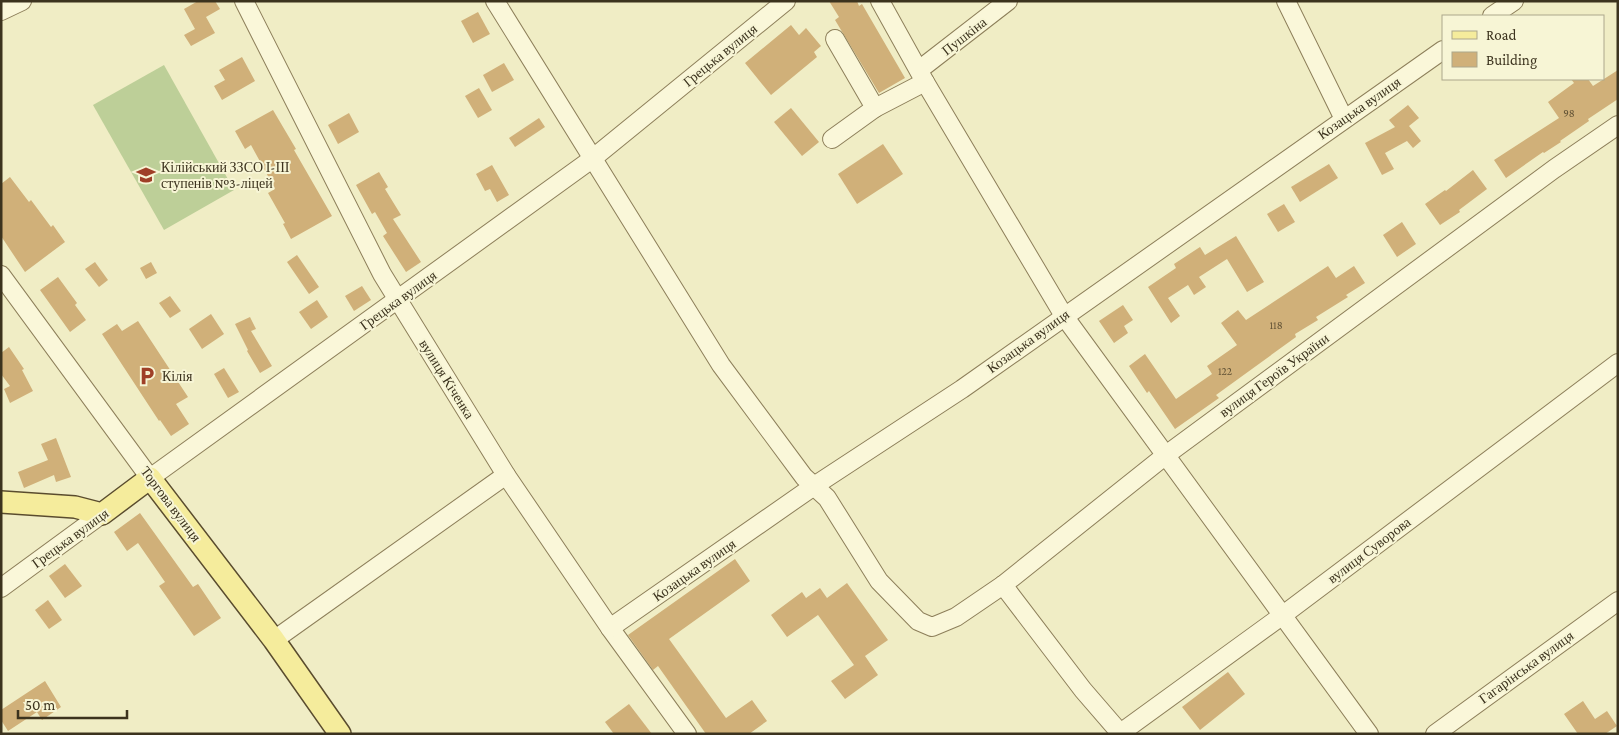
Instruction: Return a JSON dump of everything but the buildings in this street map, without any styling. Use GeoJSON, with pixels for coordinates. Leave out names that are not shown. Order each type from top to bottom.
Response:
{"type":"FeatureCollection","features":[{"type":"Feature","properties":{"kind":"main road","name":"Грецька вулиця"},"geometry":{"type":"LineString","coordinates":[[102,514],[150,478]]}},
{"type":"Feature","properties":{"kind":"main road","name":"Торгова вулиця"},"geometry":{"type":"LineString","coordinates":[[150,478],[274,640],[340,734]]}},
{"type":"Feature","properties":{"kind":"main road"},"geometry":{"type":"LineString","coordinates":[[1,502],[75,507],[102,514]]}},
{"type":"Feature","properties":{"kind":"street"},"geometry":{"type":"LineString","coordinates":[[1,11],[22,1]]}},
{"type":"Feature","properties":{"kind":"street","name":"вулиця Кіченка"},"geometry":{"type":"LineString","coordinates":[[244,1],[382,274],[506,475],[610,628],[687,734]]}},
{"type":"Feature","properties":{"kind":"street"},"geometry":{"type":"LineString","coordinates":[[495,1],[721,364],[804,477],[814,486]]}},
{"type":"Feature","properties":{"kind":"street","name":"Грецька вулиця"},"geometry":{"type":"LineString","coordinates":[[150,478],[592,159],[786,1]]}},
{"type":"Feature","properties":{"kind":"street"},"geometry":{"type":"LineString","coordinates":[[880,1],[922,76],[1064,316],[1369,734]]}},
{"type":"Feature","properties":{"kind":"street","name":"Пушкіна"},"geometry":{"type":"LineString","coordinates":[[832,139],[922,76],[1008,1]]}},
{"type":"Feature","properties":{"kind":"street"},"geometry":{"type":"LineString","coordinates":[[1286,1],[1344,118]]}},
{"type":"Feature","properties":{"kind":"street"},"geometry":{"type":"LineString","coordinates":[[1493,15],[1514,1]]}},
{"type":"Feature","properties":{"kind":"street"},"geometry":{"type":"LineString","coordinates":[[835,39],[875,108]]}},
{"type":"Feature","properties":{"kind":"street","name":"Козацька вулиця"},"geometry":{"type":"LineString","coordinates":[[610,628],[814,486],[962,389],[1442,51]]}},
{"type":"Feature","properties":{"kind":"street","name":"вулиця Героїв України"},"geometry":{"type":"LineString","coordinates":[[814,486],[827,498],[879,580],[918,622],[932,627],[956,617],[1002,585],[1166,455],[1554,169],[1618,125]]}},
{"type":"Feature","properties":{"kind":"street","name":"Торгова вулиця"},"geometry":{"type":"LineString","coordinates":[[1,275],[150,478]]}},
{"type":"Feature","properties":{"kind":"street","name":"вулиця Суворова"},"geometry":{"type":"LineString","coordinates":[[1120,734],[1618,363]]}},
{"type":"Feature","properties":{"kind":"street"},"geometry":{"type":"LineString","coordinates":[[274,640],[506,475]]}},
{"type":"Feature","properties":{"kind":"street","name":"Грецька вулиця"},"geometry":{"type":"LineString","coordinates":[[1,588],[102,514]]}},
{"type":"Feature","properties":{"kind":"street"},"geometry":{"type":"LineString","coordinates":[[1002,585],[1083,690],[1120,734]]}},
{"type":"Feature","properties":{"kind":"street","name":"Гагарінська вулиця"},"geometry":{"type":"LineString","coordinates":[[1435,734],[1618,601]]}},
{"type":"Feature","properties":{"kind":"green space"},"geometry":{"type":"Polygon","coordinates":[[[164,65],[234,190],[164,230],[93,105],[164,65]]]}},
{"type":"Feature","properties":{"kind":"place","name":"Кілійський ЗЗСО І-ІІІ ступенів №3-ліцей"},"geometry":{"type":"Point","coordinates":[146,175]}},
{"type":"Feature","properties":{"kind":"place","name":"Кілія"},"geometry":{"type":"Point","coordinates":[147,376]}}]}
